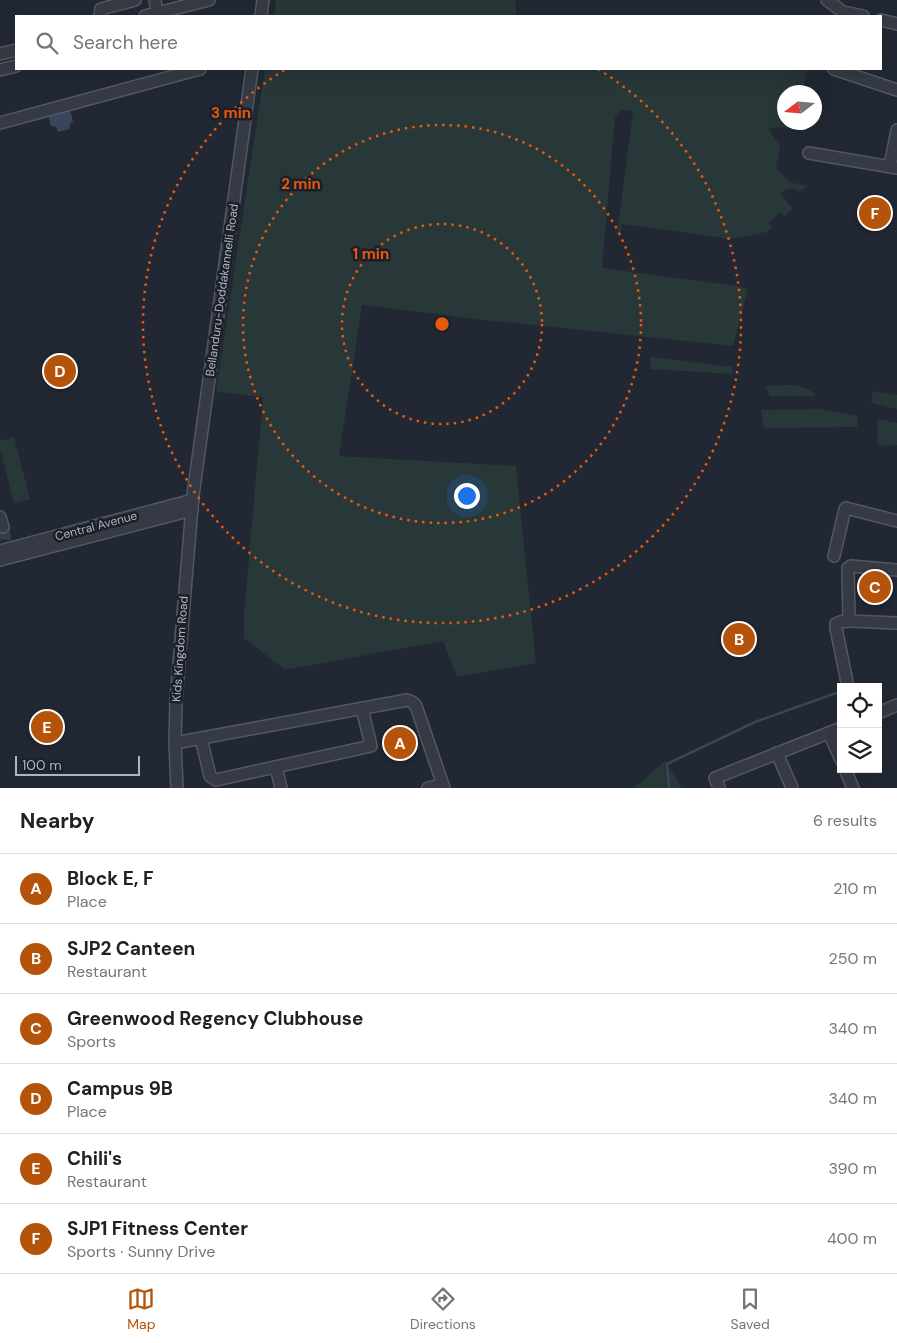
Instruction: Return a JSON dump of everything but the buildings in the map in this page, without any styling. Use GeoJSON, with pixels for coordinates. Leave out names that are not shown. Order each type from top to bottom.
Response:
{"type":"FeatureCollection","features":[{"type":"Feature","properties":{"kind":"street"},"geometry":{"type":"LineString","coordinates":[[100,15],[100,9],[135,0]]}},
{"type":"Feature","properties":{"kind":"street"},"geometry":{"type":"LineString","coordinates":[[154,0],[157,13]]}},
{"type":"Feature","properties":{"kind":"street"},"geometry":{"type":"LineString","coordinates":[[149,15],[209,0]]}},
{"type":"Feature","properties":{"kind":"street"},"geometry":{"type":"LineString","coordinates":[[260,15],[263,0]]}},
{"type":"Feature","properties":{"kind":"street"},"geometry":{"type":"LineString","coordinates":[[827,0],[843,12],[858,15]]}},
{"type":"Feature","properties":{"kind":"street"},"geometry":{"type":"LineString","coordinates":[[882,20],[897,24]]}},
{"type":"Feature","properties":{"kind":"street"},"geometry":{"type":"LineString","coordinates":[[0,54],[15,50]]}},
{"type":"Feature","properties":{"kind":"street"},"geometry":{"type":"LineString","coordinates":[[0,70],[15,66]]}},
{"type":"Feature","properties":{"kind":"street"},"geometry":{"type":"LineString","coordinates":[[0,123],[196,70]]}},
{"type":"Feature","properties":{"kind":"street","name":"Bellanduru-Doddakannelli Road"},"geometry":{"type":"LineString","coordinates":[[192,505],[252,70]]}},
{"type":"Feature","properties":{"kind":"street"},"geometry":{"type":"LineString","coordinates":[[837,70],[897,90]]}},
{"type":"Feature","properties":{"kind":"street"},"geometry":{"type":"LineString","coordinates":[[809,152],[893,167],[897,130]]}},
{"type":"Feature","properties":{"kind":"street","name":"Central Avenue"},"geometry":{"type":"LineString","coordinates":[[0,551],[192,505]]}},
{"type":"Feature","properties":{"kind":"street","name":"Central Avenue"},"geometry":{"type":"LineString","coordinates":[[0,560],[192,505]]}},
{"type":"Feature","properties":{"kind":"street","name":"Kids Kingdom Road"},"geometry":{"type":"LineString","coordinates":[[177,788],[176,700],[192,505]]}},
{"type":"Feature","properties":{"kind":"street"},"geometry":{"type":"LineString","coordinates":[[834,556],[846,508],[897,521]]}},
{"type":"Feature","properties":{"kind":"street"},"geometry":{"type":"LineString","coordinates":[[849,621],[849,567],[897,570]]}},
{"type":"Feature","properties":{"kind":"street"},"geometry":{"type":"LineString","coordinates":[[847,683],[836,624],[849,621],[897,623]]}},
{"type":"Feature","properties":{"kind":"street"},"geometry":{"type":"LineString","coordinates":[[175,743],[407,700],[416,706],[443,786],[428,788]]}},
{"type":"Feature","properties":{"kind":"street"},"geometry":{"type":"LineString","coordinates":[[882,711],[897,705]]}},
{"type":"Feature","properties":{"kind":"street"},"geometry":{"type":"LineString","coordinates":[[201,738],[210,776],[216,780],[371,746],[362,708]]}},
{"type":"Feature","properties":{"kind":"street"},"geometry":{"type":"LineString","coordinates":[[719,788],[715,778],[837,730]]}},
{"type":"Feature","properties":{"kind":"street"},"geometry":{"type":"LineString","coordinates":[[829,733],[837,751]]}},
{"type":"Feature","properties":{"kind":"street"},"geometry":{"type":"LineString","coordinates":[[777,753],[792,788]]}},
{"type":"Feature","properties":{"kind":"street"},"geometry":{"type":"LineString","coordinates":[[276,767],[281,788]]}},
{"type":"Feature","properties":{"kind":"street"},"geometry":{"type":"LineString","coordinates":[[847,773],[853,788]]}},
{"type":"Feature","properties":{"kind":"shaded area"},"geometry":{"type":"Polygon","coordinates":[[[276,0],[515,0],[517,15],[274,15],[276,0]]]}},
{"type":"Feature","properties":{"kind":"shaded area"},"geometry":{"type":"Polygon","coordinates":[[[265,70],[808,70],[804,85],[777,85],[777,128],[768,128],[780,146],[776,168],[789,182],[808,186],[800,192],[790,189],[785,190],[781,194],[793,209],[784,216],[781,212],[769,222],[772,228],[766,232],[732,239],[622,224],[621,233],[617,234],[633,111],[621,110],[615,117],[602,268],[748,289],[733,346],[362,305],[339,456],[516,466],[536,663],[457,677],[443,641],[285,670],[244,638],[244,615],[263,397],[216,392],[265,70]]]}},
{"type":"Feature","properties":{"kind":"shaded area"},"geometry":{"type":"Polygon","coordinates":[[[650,357],[732,367],[732,374],[651,369],[650,357]]]}},
{"type":"Feature","properties":{"kind":"shaded area"},"geometry":{"type":"Polygon","coordinates":[[[785,385],[802,387],[810,390],[817,396],[770,396],[765,386],[785,385]]]}},
{"type":"Feature","properties":{"kind":"shaded area"},"geometry":{"type":"Polygon","coordinates":[[[873,391],[897,395],[897,409],[871,403],[873,391]]]}},
{"type":"Feature","properties":{"kind":"shaded area"},"geometry":{"type":"Polygon","coordinates":[[[820,409],[858,416],[857,427],[764,428],[761,410],[820,409]]]}},
{"type":"Feature","properties":{"kind":"shaded area"},"geometry":{"type":"Polygon","coordinates":[[[877,419],[897,423],[897,445],[878,446],[877,419]]]}},
{"type":"Feature","properties":{"kind":"shaded area"},"geometry":{"type":"Polygon","coordinates":[[[14,437],[30,499],[14,503],[0,449],[0,441],[14,437]]]}},
{"type":"Feature","properties":{"kind":"shaded area"},"geometry":{"type":"Polygon","coordinates":[[[665,761],[682,788],[634,788],[665,761]]]}},
{"type":"Feature","properties":{"kind":"water"},"geometry":{"type":"Polygon","coordinates":[[[70,109],[73,122],[70,124],[70,129],[58,132],[56,127],[51,126],[48,115],[70,109]]]}},
{"type":"Feature","properties":{"kind":"waterway"},"geometry":{"type":"LineString","coordinates":[[669,787],[667,764],[755,722],[837,693]]}},
{"type":"Feature","properties":{"kind":"tunnel"},"geometry":{"type":"LineString","coordinates":[[0,555],[5,542],[3,527]]}},
{"type":"Feature","properties":{"kind":"place","name":"SJP1 Fitness Center"},"geometry":{"type":"Point","coordinates":[875,213]}},
{"type":"Feature","properties":{"kind":"place","name":"Campus 9B"},"geometry":{"type":"Point","coordinates":[60,371]}},
{"type":"Feature","properties":{"kind":"place","name":"Greenwood Regency Clubhouse"},"geometry":{"type":"Point","coordinates":[875,587]}},
{"type":"Feature","properties":{"kind":"place","name":"SJP2 Canteen"},"geometry":{"type":"Point","coordinates":[739,639]}},
{"type":"Feature","properties":{"kind":"place","name":"Chili's"},"geometry":{"type":"Point","coordinates":[47,727]}},
{"type":"Feature","properties":{"kind":"place","name":"Block E, F"},"geometry":{"type":"Point","coordinates":[400,743]}}]}
